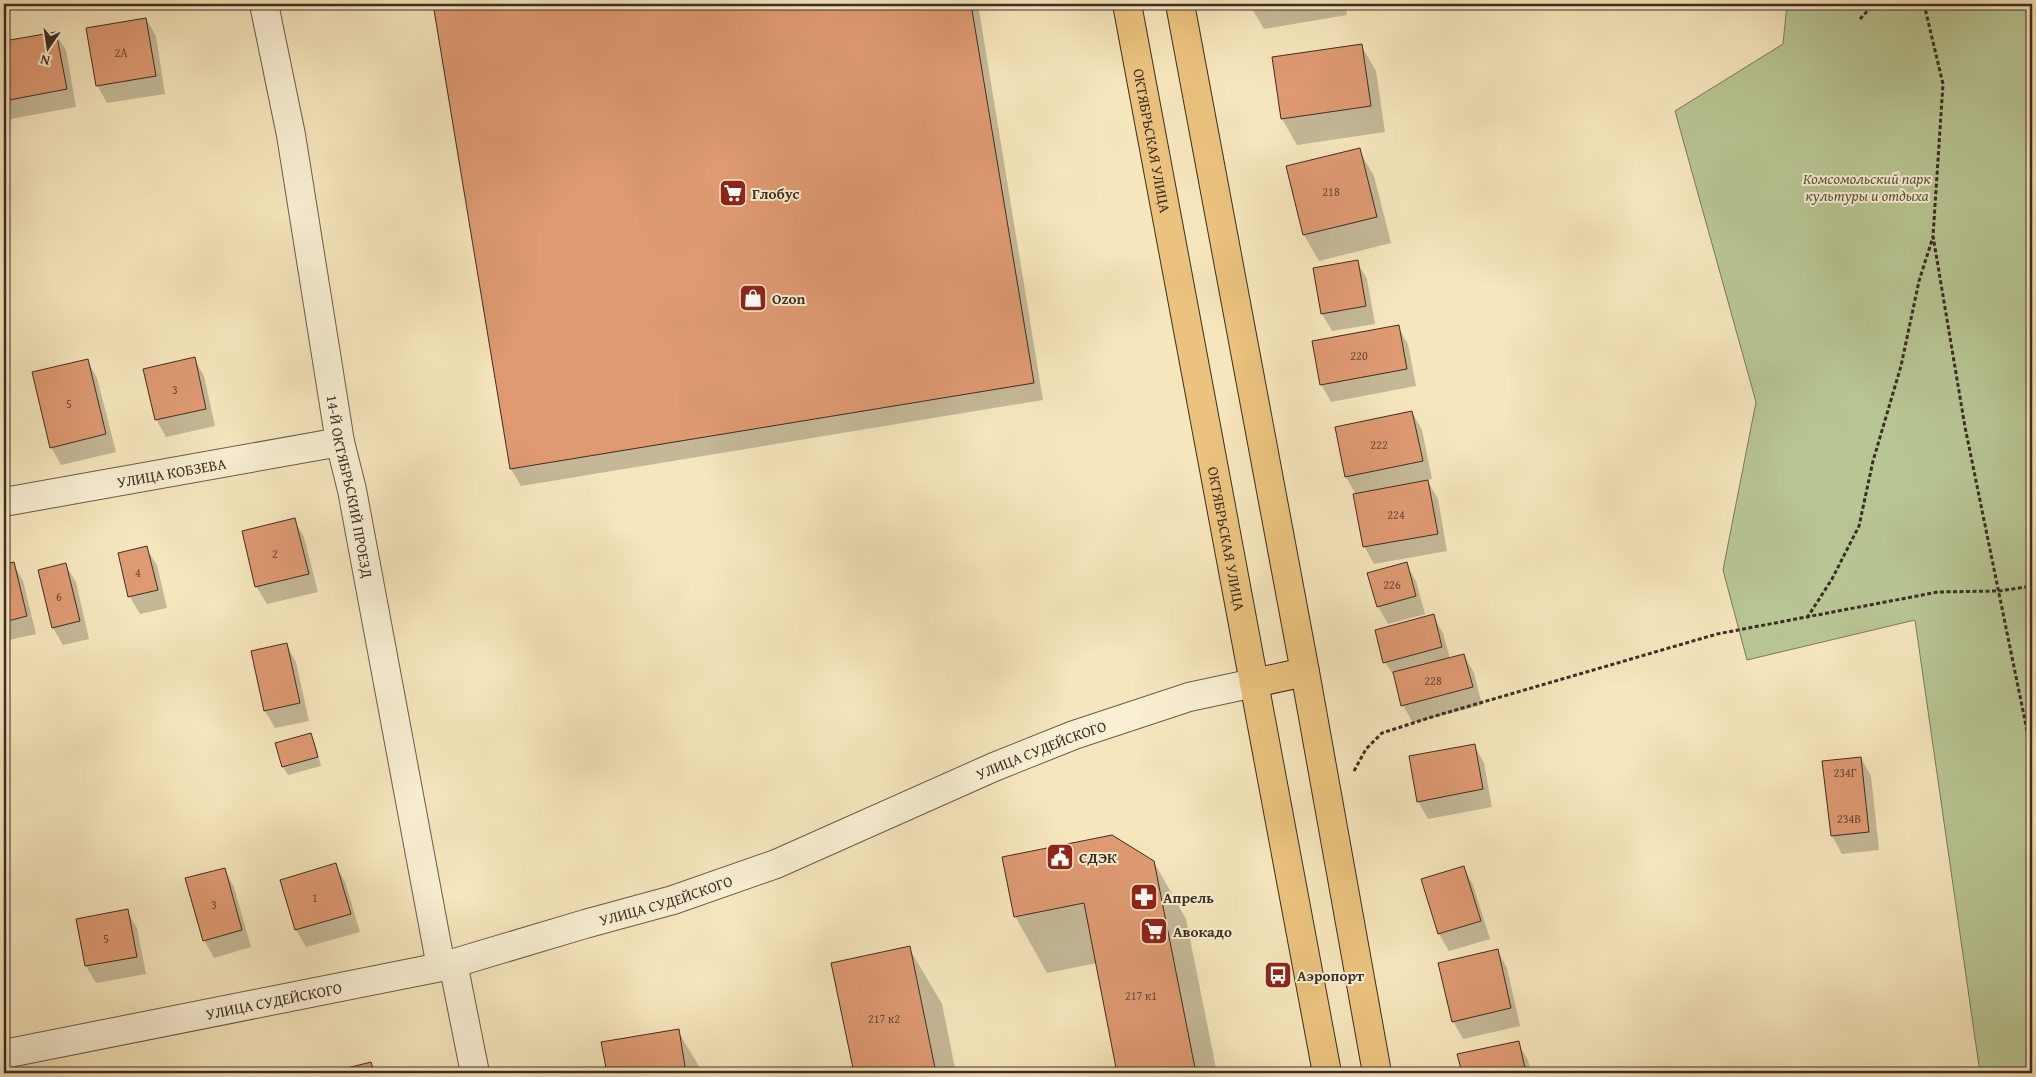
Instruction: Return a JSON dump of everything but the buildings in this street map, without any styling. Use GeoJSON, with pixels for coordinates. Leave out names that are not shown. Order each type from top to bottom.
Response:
{"type":"FeatureCollection","features":[{"type":"Feature","properties":{"kind":"main road","name":"ОКТЯБРЬСКАЯ УЛИЦА"},"geometry":{"type":"LineString","coordinates":[[1127,4],[1327,1073]]}},
{"type":"Feature","properties":{"kind":"main road"},"geometry":{"type":"LineString","coordinates":[[1180,4],[1305,672],[1377,1073]]}},
{"type":"Feature","properties":{"kind":"main road","name":"УЛИЦА СУДЕЙСКОГО"},"geometry":{"type":"LineString","coordinates":[[1254,683],[1305,672]]}},
{"type":"Feature","properties":{"kind":"street","name":"14-Й ОКТЯБРЬСКИЙ ПРОЕЗД"},"geometry":{"type":"LineString","coordinates":[[264,4],[291,135],[340,442],[352,490],[447,965],[475,1073]]}},
{"type":"Feature","properties":{"kind":"street","name":"УЛИЦА КОБЗЕВА"},"geometry":{"type":"LineString","coordinates":[[4,502],[340,442]]}},
{"type":"Feature","properties":{"kind":"street","name":"УЛИЦА СУДЕЙСКОГО"},"geometry":{"type":"LineString","coordinates":[[4,1054],[447,965],[673,900],[776,864],[994,767],[1074,735],[1189,697],[1254,683]]}},
{"type":"Feature","properties":{"kind":"path"},"geometry":{"type":"LineString","coordinates":[[1860,20],[1874,4]]}},
{"type":"Feature","properties":{"kind":"path"},"geometry":{"type":"LineString","coordinates":[[1924,4],[1943,84],[1933,236],[1965,427],[2032,755]]}},
{"type":"Feature","properties":{"kind":"path"},"geometry":{"type":"LineString","coordinates":[[1807,618],[1832,579],[1859,526],[1874,461],[1901,366],[1919,281],[1933,236]]}},
{"type":"Feature","properties":{"kind":"path"},"geometry":{"type":"LineString","coordinates":[[1354,772],[1366,749],[1382,734],[1391,730],[1718,634],[1938,592],[1999,591],[2032,586]]}},
{"type":"Feature","properties":{"kind":"green space","name":"Комсомольский парк культуры и отдыха"},"geometry":{"type":"Polygon","coordinates":[[[1787,4],[2032,4],[2032,1073],[1980,1073],[1915,620],[1747,660],[1723,570],[1756,402],[1675,111],[1783,44],[1787,4]]]}},
{"type":"Feature","properties":{"kind":"place","name":"Глобус"},"geometry":{"type":"Point","coordinates":[733,193]}},
{"type":"Feature","properties":{"kind":"place","name":"Ozon"},"geometry":{"type":"Point","coordinates":[753,298]}},
{"type":"Feature","properties":{"kind":"place","name":"СДЭК"},"geometry":{"type":"Point","coordinates":[1060,857]}},
{"type":"Feature","properties":{"kind":"place","name":"Апрель"},"geometry":{"type":"Point","coordinates":[1144,897]}},
{"type":"Feature","properties":{"kind":"place","name":"Авокадо"},"geometry":{"type":"Point","coordinates":[1154,931]}},
{"type":"Feature","properties":{"kind":"place","name":"Аэропорт"},"geometry":{"type":"Point","coordinates":[1278,975]}}]}
